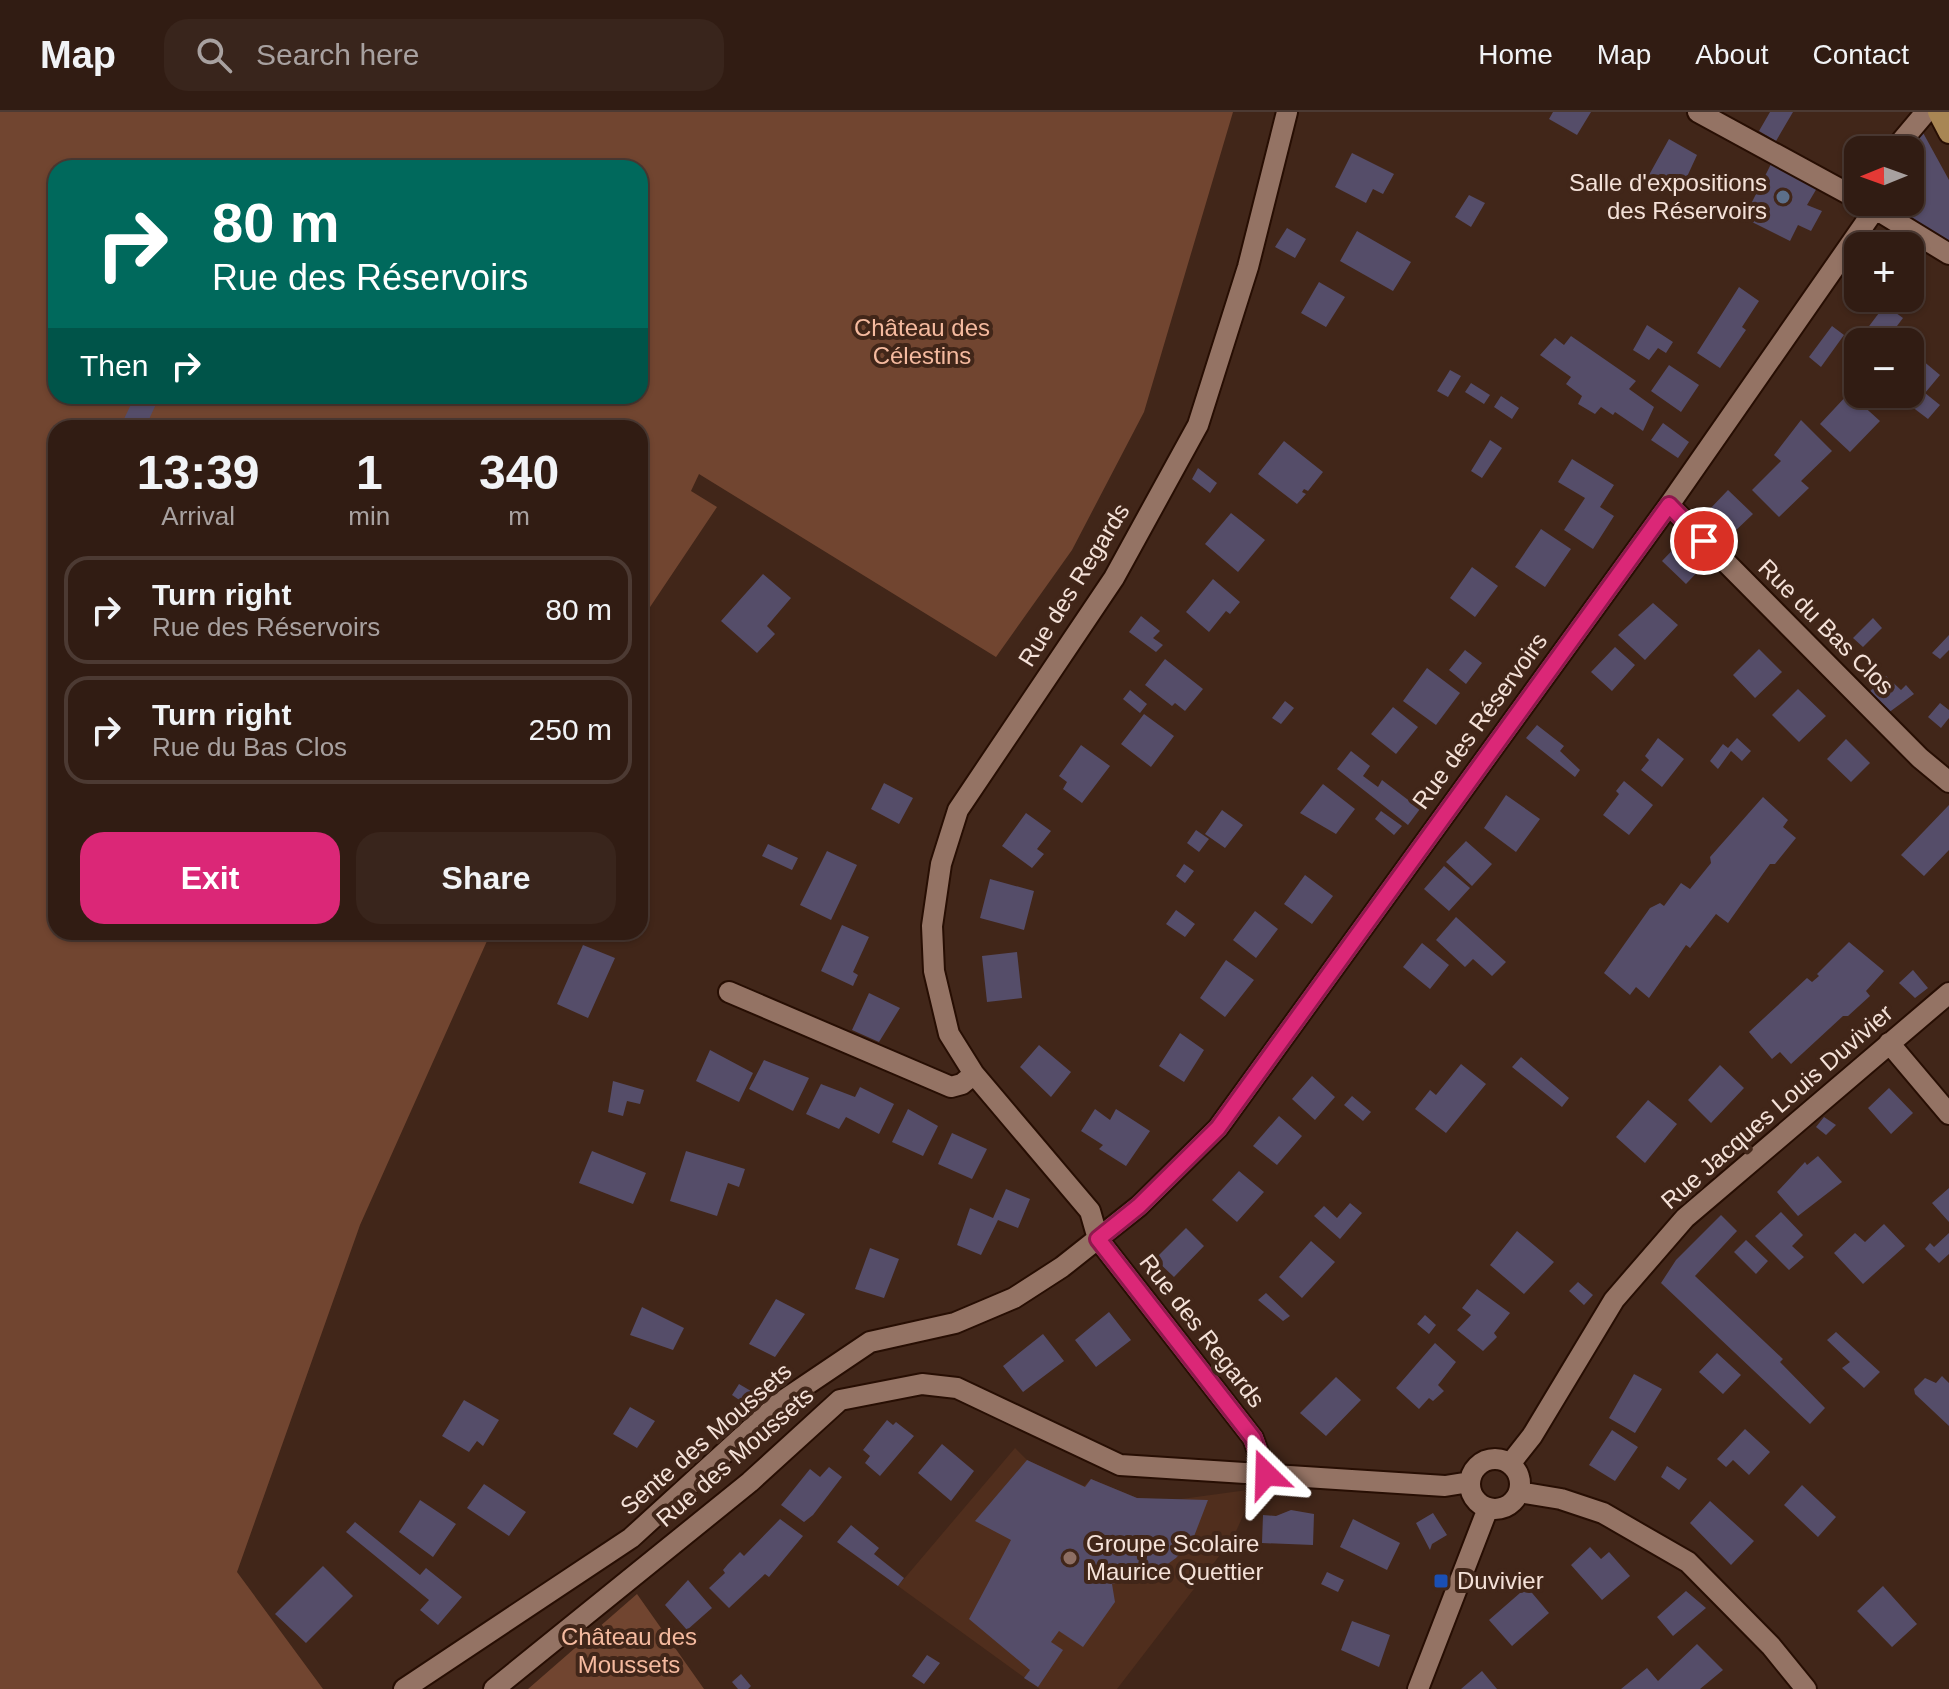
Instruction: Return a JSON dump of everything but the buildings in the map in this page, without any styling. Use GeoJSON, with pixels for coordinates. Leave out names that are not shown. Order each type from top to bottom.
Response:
{"type":"FeatureCollection","features":[{"type":"Feature","properties":{"kind":"main road"},"geometry":{"type":"LineString","coordinates":[[1938,112],[1949,133]]}},
{"type":"Feature","properties":{"kind":"street","name":"Rue des Regards"},"geometry":{"type":"LineString","coordinates":[[1266,1474],[1253,1438],[1098,1239],[1090,1211],[974,1074],[949,1034],[934,971],[932,926],[945,850],[958,810],[1114,578],[1198,425],[1248,267],[1287,112]]}},
{"type":"Feature","properties":{"kind":"street"},"geometry":{"type":"LineString","coordinates":[[1698,112],[1844,190]]}},
{"type":"Feature","properties":{"kind":"street"},"geometry":{"type":"LineString","coordinates":[[1906,136],[1926,112]]}},
{"type":"Feature","properties":{"kind":"street","name":"Rue des Réservoirs"},"geometry":{"type":"LineString","coordinates":[[1098,1239],[1139,1206],[1218,1128],[1669,505],[1852,216]]}},
{"type":"Feature","properties":{"kind":"street"},"geometry":{"type":"LineString","coordinates":[[1888,216],[1949,254]]}},
{"type":"Feature","properties":{"kind":"street","name":"Rue du Bas Clos"},"geometry":{"type":"LineString","coordinates":[[1669,505],[1920,758],[1949,782]]}},
{"type":"Feature","properties":{"kind":"street"},"geometry":{"type":"LineString","coordinates":[[729,992],[951,1087],[962,1084],[974,1074]]}},
{"type":"Feature","properties":{"kind":"street","name":"Rue Jacques Louis Duvivier"},"geometry":{"type":"LineString","coordinates":[[1510,1464],[1532,1436],[1614,1300],[1685,1218],[1949,993]]}},
{"type":"Feature","properties":{"kind":"street"},"geometry":{"type":"LineString","coordinates":[[1889,1043],[1949,1114]]}},
{"type":"Feature","properties":{"kind":"street","name":"Sente des Moussets"},"geometry":{"type":"LineString","coordinates":[[404,1689],[631,1538],[778,1404],[870,1342],[955,1323],[1014,1298],[1098,1239]]}},
{"type":"Feature","properties":{"kind":"street","name":"Rue des Moussets"},"geometry":{"type":"LineString","coordinates":[[494,1689],[750,1482],[840,1400],[922,1384],[957,1388],[1120,1465],[1445,1486],[1470,1482]]}},
{"type":"Feature","properties":{"kind":"street"},"geometry":{"type":"LineString","coordinates":[[1490,1459],[1510,1464],[1517,1472],[1519,1492],[1506,1506],[1488,1508],[1475,1498],[1470,1482],[1473,1472],[1490,1459]]}},
{"type":"Feature","properties":{"kind":"street"},"geometry":{"type":"LineString","coordinates":[[1519,1492],[1561,1499],[1603,1513],[1688,1562],[1771,1646],[1806,1689]]}},
{"type":"Feature","properties":{"kind":"street"},"geometry":{"type":"LineString","coordinates":[[1418,1689],[1488,1508]]}},
{"type":"Feature","properties":{"kind":"shaded area","name":"Groupe Scolaire Maurice Quettier"},"geometry":{"type":"Polygon","coordinates":[[[1015,1448],[1027,1460],[1084,1486],[1091,1479],[1137,1498],[1174,1500],[1255,1489],[1233,1538],[1117,1689],[1040,1689],[898,1586],[1015,1448]]]}},
{"type":"Feature","properties":{"kind":"green space","name":"Château des Célestins"},"geometry":{"type":"Polygon","coordinates":[[[0,112],[1233,112],[1144,412],[1072,550],[996,657],[699,474],[691,491],[717,507],[648,610],[648,420],[48,420],[48,940],[487,940],[360,1225],[237,1572],[323,1689],[0,1689],[0,112]]]}},
{"type":"Feature","properties":{"kind":"green space","name":"Château des Moussets"},"geometry":{"type":"Polygon","coordinates":[[[637,1594],[704,1689],[528,1689],[637,1594]]]}},
{"type":"Feature","properties":{"kind":"place","name":"Salle d'expositions des Réservoirs"},"geometry":{"type":"Point","coordinates":[1783,197]}},
{"type":"Feature","properties":{"kind":"place","name":"Groupe Scolaire Maurice Quettier"},"geometry":{"type":"Point","coordinates":[1070,1558]}},
{"type":"Feature","properties":{"kind":"place","name":"Duvivier"},"geometry":{"type":"Point","coordinates":[1441,1581]}},
{"type":"Feature","properties":{"kind":"route"},"geometry":{"type":"LineString","coordinates":[[1266,1474],[1253,1438],[1098,1239],[1139,1206],[1218,1128],[1669,505],[1704,541]]}}]}
